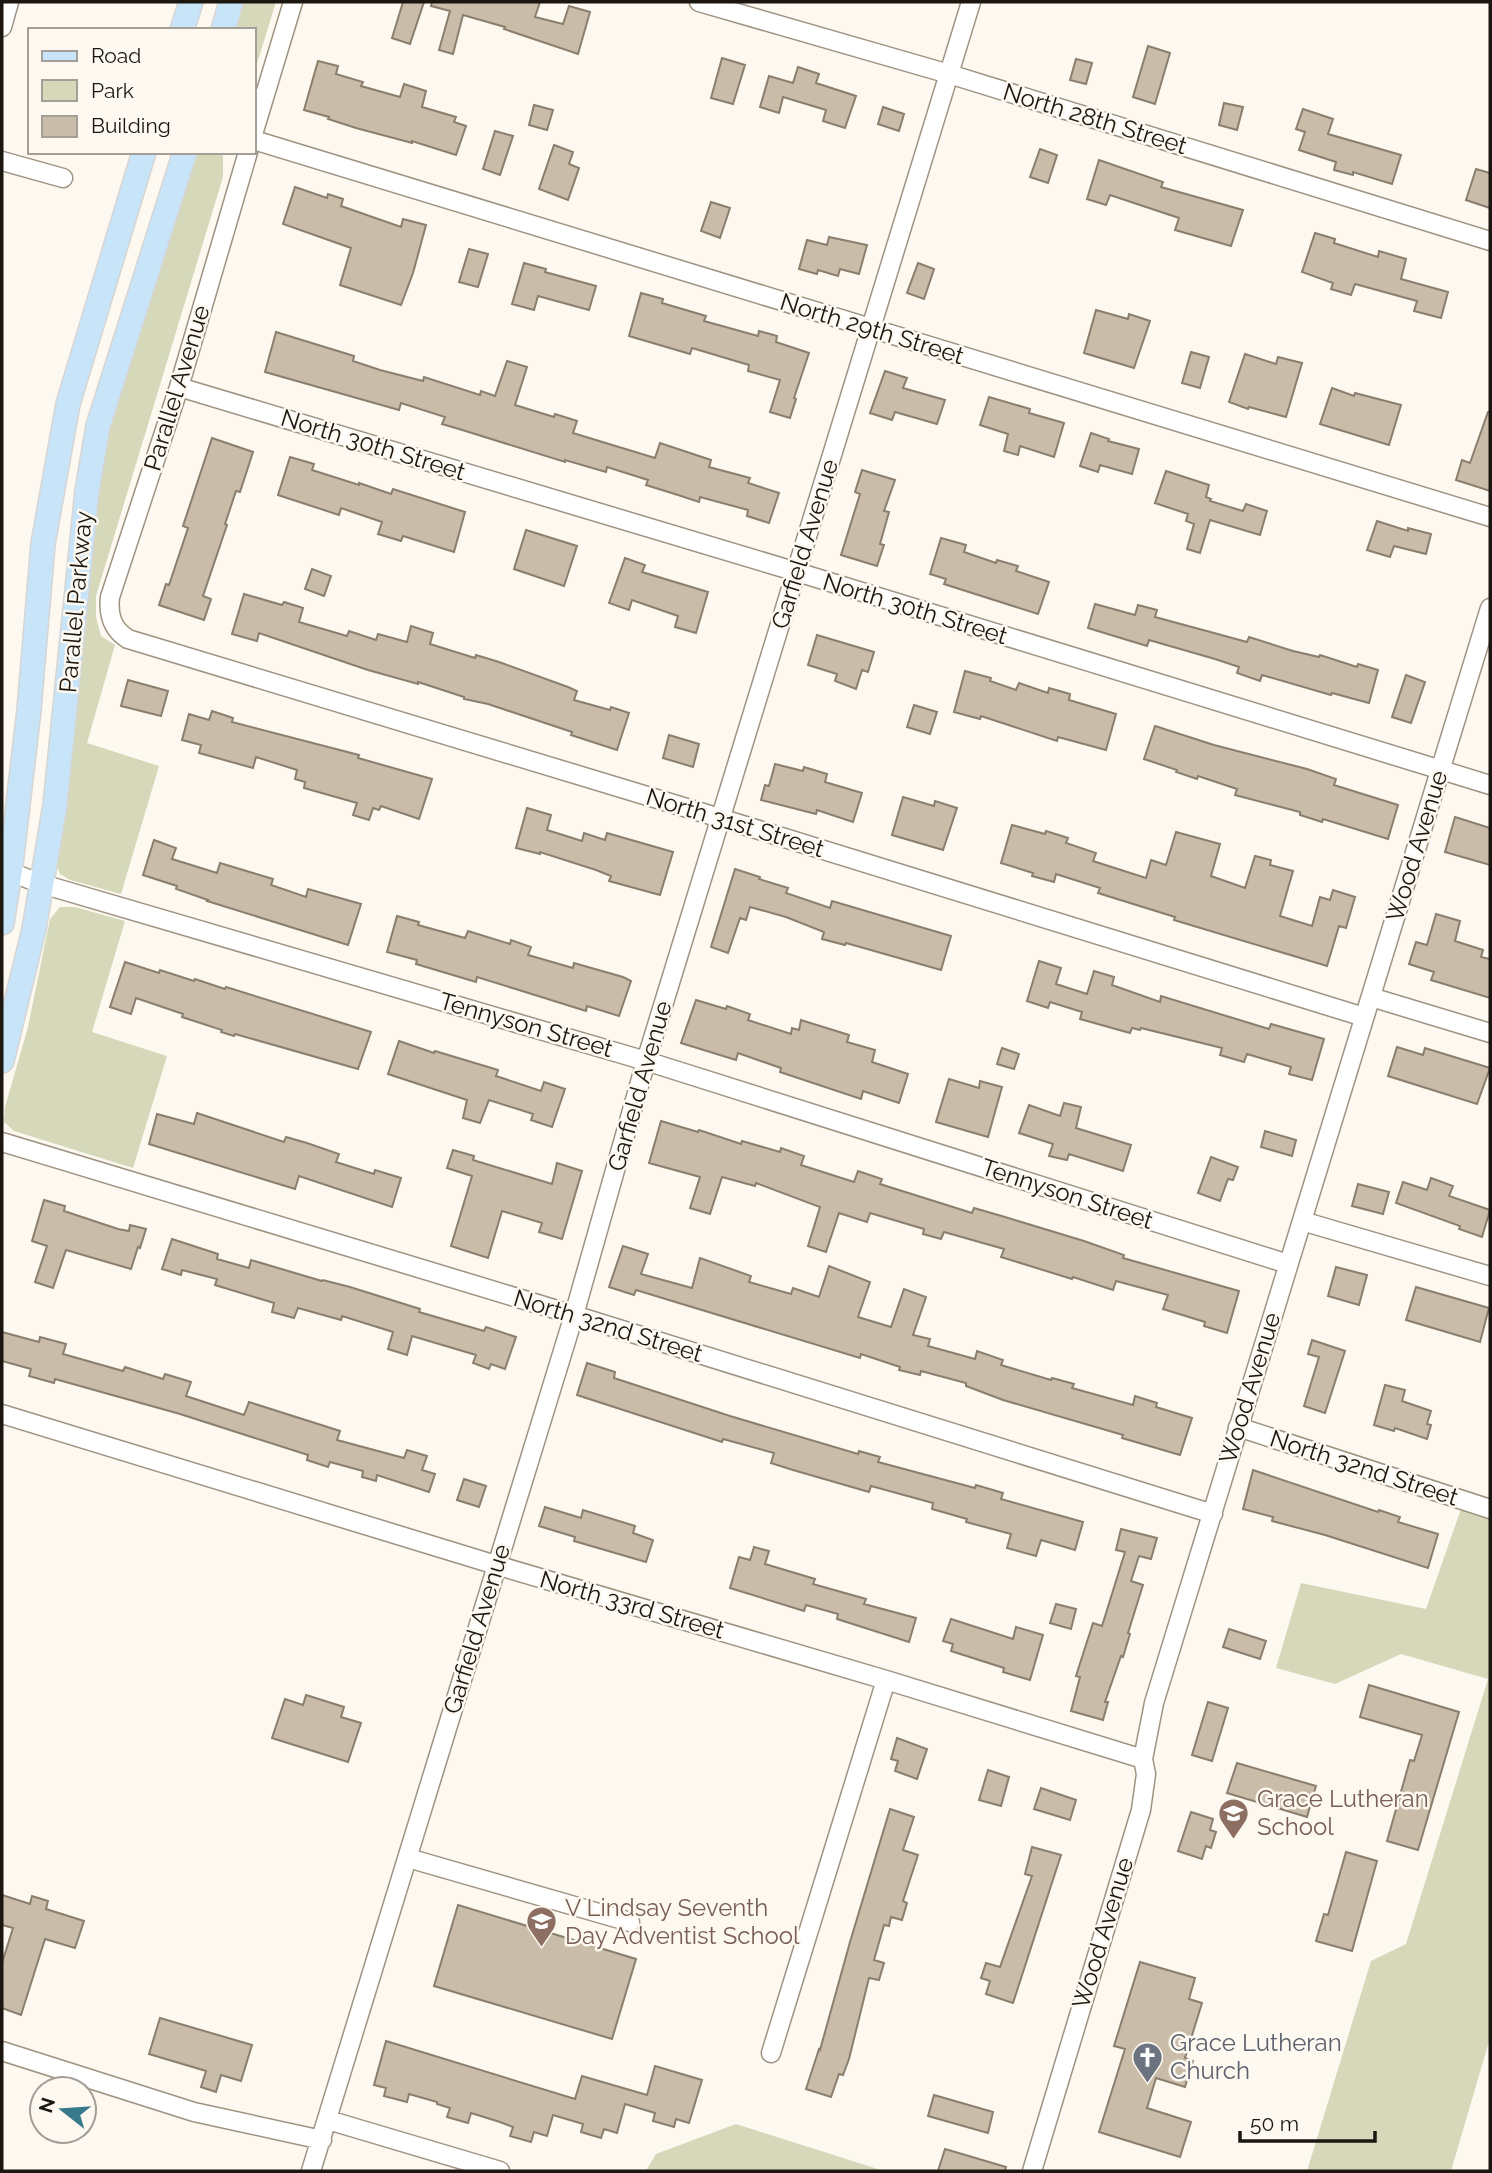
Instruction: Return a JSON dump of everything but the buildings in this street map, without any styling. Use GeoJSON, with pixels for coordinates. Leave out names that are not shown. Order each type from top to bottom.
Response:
{"type":"FeatureCollection","features":[{"type":"Feature","properties":{"kind":"main road"},"geometry":{"type":"LineString","coordinates":[[183,28],[191,2]]}},
{"type":"Feature","properties":{"kind":"main road"},"geometry":{"type":"LineString","coordinates":[[223,28],[231,2]]}},
{"type":"Feature","properties":{"kind":"main road","name":"Parallel Parkway"},"geometry":{"type":"LineString","coordinates":[[2,923],[6,871],[30,710],[43,544],[68,404],[143,154]]}},
{"type":"Feature","properties":{"kind":"main road","name":"Parallel Parkway"},"geometry":{"type":"LineString","coordinates":[[2,1061],[34,929],[55,805],[87,491],[98,426],[184,154]]}},
{"type":"Feature","properties":{"kind":"street"},"geometry":{"type":"LineString","coordinates":[[2,27],[9,2]]}},
{"type":"Feature","properties":{"kind":"street"},"geometry":{"type":"LineString","coordinates":[[256,124],[293,2]]}},
{"type":"Feature","properties":{"kind":"street","name":"North 28th Street"},"geometry":{"type":"LineString","coordinates":[[699,2],[949,74],[1490,241]]}},
{"type":"Feature","properties":{"kind":"street","name":"Garfield Avenue"},"geometry":{"type":"LineString","coordinates":[[312,2171],[574,1315],[646,1061],[971,2]]}},
{"type":"Feature","properties":{"kind":"street","name":"North 29th Street"},"geometry":{"type":"LineString","coordinates":[[256,141],[1490,517]]}},
{"type":"Feature","properties":{"kind":"street","name":"Parallel Avenue"},"geometry":{"type":"LineString","coordinates":[[112,622],[110,597],[179,387],[246,154]]}},
{"type":"Feature","properties":{"kind":"street"},"geometry":{"type":"LineString","coordinates":[[2,161],[62,178]]}},
{"type":"Feature","properties":{"kind":"street","name":"North 30th Street"},"geometry":{"type":"LineString","coordinates":[[179,387],[797,572],[1490,785]]}},
{"type":"Feature","properties":{"kind":"street","name":"Wood Avenue"},"geometry":{"type":"LineString","coordinates":[[1032,2171],[1141,1810],[1146,1774],[1143,1759],[1154,1703],[1490,608]]}},
{"type":"Feature","properties":{"kind":"street","name":"North 31st Street"},"geometry":{"type":"LineString","coordinates":[[112,622],[118,633],[128,639],[1364,1017]]}},
{"type":"Feature","properties":{"kind":"street","name":"Tennyson Street"},"geometry":{"type":"LineString","coordinates":[[6,871],[42,884],[646,1061],[1288,1264]]}},
{"type":"Feature","properties":{"kind":"street"},"geometry":{"type":"LineString","coordinates":[[1371,997],[1490,1033]]}},
{"type":"Feature","properties":{"kind":"street","name":"North 32nd Street"},"geometry":{"type":"LineString","coordinates":[[2,1142],[574,1315],[1213,1514]]}},
{"type":"Feature","properties":{"kind":"street"},"geometry":{"type":"LineString","coordinates":[[1302,1221],[1490,1276]]}},
{"type":"Feature","properties":{"kind":"street","name":"North 33rd Street"},"geometry":{"type":"LineString","coordinates":[[2,1414],[1143,1759]]}},
{"type":"Feature","properties":{"kind":"street","name":"North 32nd Street"},"geometry":{"type":"LineString","coordinates":[[1238,1427],[1490,1509]]}},
{"type":"Feature","properties":{"kind":"street"},"geometry":{"type":"LineString","coordinates":[[771,2053],[886,1680]]}},
{"type":"Feature","properties":{"kind":"street"},"geometry":{"type":"LineString","coordinates":[[408,1858],[630,1922]]}},
{"type":"Feature","properties":{"kind":"street"},"geometry":{"type":"LineString","coordinates":[[2,2051],[194,2112],[322,2140]]}},
{"type":"Feature","properties":{"kind":"street"},"geometry":{"type":"LineString","coordinates":[[328,2120],[500,2171]]}},
{"type":"Feature","properties":{"kind":"green space"},"geometry":{"type":"Polygon","coordinates":[[[239,2],[276,2],[256,67],[256,28],[231,28],[239,2]]]}},
{"type":"Feature","properties":{"kind":"green space"},"geometry":{"type":"Polygon","coordinates":[[[193,154],[223,154],[223,177],[96,596],[96,617],[101,636],[115,645],[87,743],[159,766],[121,894],[70,880],[60,874],[56,863],[99,481],[109,430],[193,154]]]}},
{"type":"Feature","properties":{"kind":"green space"},"geometry":{"type":"Polygon","coordinates":[[[60,907],[75,907],[125,921],[92,1032],[167,1056],[133,1168],[14,1131],[4,1122],[5,1107],[28,1027],[50,919],[60,907]]]}},
{"type":"Feature","properties":{"kind":"green space"},"geometry":{"type":"Polygon","coordinates":[[[1461,1509],[1490,1518],[1490,2038],[1451,2171],[1307,2171],[1371,1961],[1406,1944],[1488,1679],[1401,1654],[1335,1684],[1276,1668],[1301,1583],[1426,1609],[1461,1509]]]}},
{"type":"Feature","properties":{"kind":"green space"},"geometry":{"type":"Polygon","coordinates":[[[736,2124],[884,2171],[646,2171],[656,2154],[736,2124]]]}},
{"type":"Feature","properties":{"kind":"place","name":"Grace Lutheran School"},"geometry":{"type":"Point","coordinates":[1234,1840]}},
{"type":"Feature","properties":{"kind":"place","name":"V Lindsay Seventh Day Adventist School"},"geometry":{"type":"Point","coordinates":[542,1949]}},
{"type":"Feature","properties":{"kind":"place","name":"Grace Lutheran Church"},"geometry":{"type":"Point","coordinates":[1147,2084]}}]}
